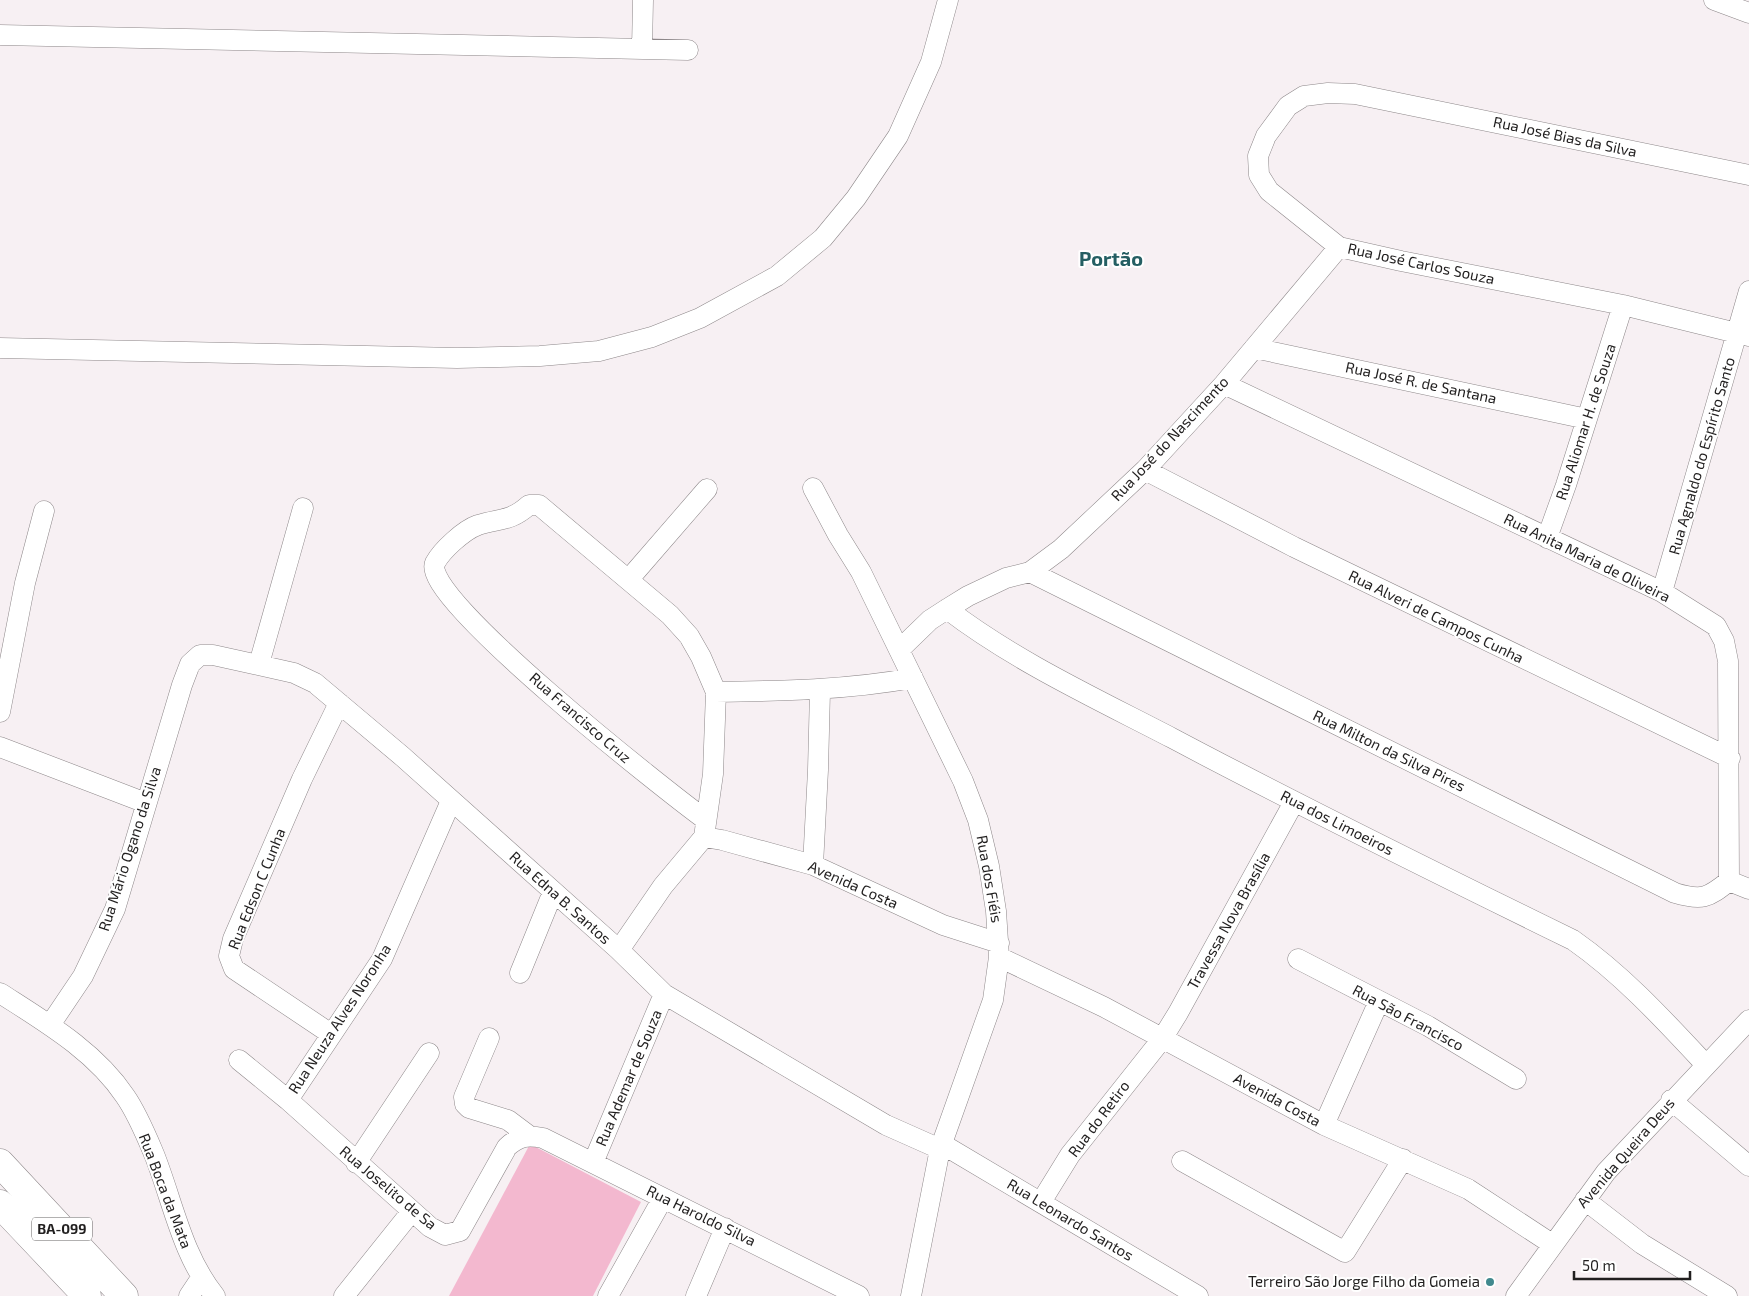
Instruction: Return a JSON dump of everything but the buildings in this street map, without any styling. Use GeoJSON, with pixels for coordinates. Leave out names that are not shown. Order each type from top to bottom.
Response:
{"type":"FeatureCollection","features":[{"type":"Feature","properties":{"kind":"highway","name":"BA-099"},"geometry":{"type":"LineString","coordinates":[[0,1162],[124,1296]]}},
{"type":"Feature","properties":{"kind":"highway","name":"BA-099"},"geometry":{"type":"LineString","coordinates":[[0,1204],[87,1296]]}},
{"type":"Feature","properties":{"kind":"street"},"geometry":{"type":"LineString","coordinates":[[642,49],[643,0]]}},
{"type":"Feature","properties":{"kind":"street"},"geometry":{"type":"LineString","coordinates":[[0,348],[466,358],[540,356],[599,351],[652,337],[700,318],[777,276],[822,238],[856,198],[898,136],[931,62],[948,0]]}},
{"type":"Feature","properties":{"kind":"street"},"geometry":{"type":"LineString","coordinates":[[1714,0],[1749,13]]}},
{"type":"Feature","properties":{"kind":"street"},"geometry":{"type":"LineString","coordinates":[[0,35],[688,50]]}},
{"type":"Feature","properties":{"kind":"street","name":"Rua José Carlos Souza"},"geometry":{"type":"LineString","coordinates":[[1380,98],[1328,93],[1304,96],[1288,106],[1266,136],[1258,156],[1259,175],[1269,191],[1340,247],[1623,305],[1744,334]]}},
{"type":"Feature","properties":{"kind":"street","name":"Rua José Bias da Silva"},"geometry":{"type":"LineString","coordinates":[[1380,98],[1749,175]]}},
{"type":"Feature","properties":{"kind":"street","name":"Rua José do Nascimento"},"geometry":{"type":"LineString","coordinates":[[900,649],[930,620],[947,609],[1006,578],[1030,572],[1061,549],[1145,470],[1224,384],[1340,247]]}},
{"type":"Feature","properties":{"kind":"street","name":"Rua Agnaldo do Espírito Santo"},"geometry":{"type":"LineString","coordinates":[[1662,592],[1744,334],[1749,291]]}},
{"type":"Feature","properties":{"kind":"street","name":"Rua Aliomar H. de Souza"},"geometry":{"type":"LineString","coordinates":[[1547,538],[1623,305]]}},
{"type":"Feature","properties":{"kind":"street","name":"Rua José R. de Santana"},"geometry":{"type":"LineString","coordinates":[[1254,348],[1587,419]]}},
{"type":"Feature","properties":{"kind":"street","name":"Rua Anita Maria de Oliveira"},"geometry":{"type":"LineString","coordinates":[[1224,384],[1662,592],[1716,626],[1724,640],[1728,661],[1730,758],[1729,881]]}},
{"type":"Feature","properties":{"kind":"street","name":"Rua Alveri de Campos Cunha"},"geometry":{"type":"LineString","coordinates":[[1145,470],[1294,547],[1730,758]]}},
{"type":"Feature","properties":{"kind":"street","name":"Rua dos Fiéis"},"geometry":{"type":"LineString","coordinates":[[813,488],[861,572],[963,781],[978,820],[989,866],[999,950],[993,1000],[941,1146],[912,1296]]}},
{"type":"Feature","properties":{"kind":"street"},"geometry":{"type":"LineString","coordinates":[[619,950],[705,829],[713,774],[716,692],[701,657],[689,636],[670,615],[629,579],[707,489]]}},
{"type":"Feature","properties":{"kind":"street","name":"Rua Francisco Cruz"},"geometry":{"type":"LineString","coordinates":[[629,579],[539,505],[529,504],[513,518],[470,529],[444,552],[435,563],[434,569],[436,578],[460,610],[705,829]]}},
{"type":"Feature","properties":{"kind":"street"},"geometry":{"type":"LineString","coordinates":[[259,664],[303,508]]}},
{"type":"Feature","properties":{"kind":"street"},"geometry":{"type":"LineString","coordinates":[[0,712],[25,582],[44,511]]}},
{"type":"Feature","properties":{"kind":"street","name":"Rua Milton da Silva Pires"},"geometry":{"type":"LineString","coordinates":[[1030,572],[1676,893],[1695,898],[1705,897],[1713,894],[1729,881]]}},
{"type":"Feature","properties":{"kind":"street","name":"Rua dos Limoeiros"},"geometry":{"type":"LineString","coordinates":[[947,609],[983,636],[1013,654],[1294,802],[1572,940],[1608,966],[1657,1012],[1706,1065]]}},
{"type":"Feature","properties":{"kind":"street","name":"Rua Edna B. Santos"},"geometry":{"type":"LineString","coordinates":[[190,664],[200,655],[213,654],[294,673],[315,683],[619,950],[664,994],[886,1125],[941,1146]]}},
{"type":"Feature","properties":{"kind":"street","name":"Rua Mário Ogano da Silva"},"geometry":{"type":"LineString","coordinates":[[50,1025],[83,976],[115,909],[182,685],[190,664]]}},
{"type":"Feature","properties":{"kind":"street"},"geometry":{"type":"LineString","coordinates":[[716,692],[820,691],[862,687],[913,678]]}},
{"type":"Feature","properties":{"kind":"street"},"geometry":{"type":"LineString","coordinates":[[813,865],[818,786],[820,691]]}},
{"type":"Feature","properties":{"kind":"street","name":"Rua Edson C Cunha"},"geometry":{"type":"LineString","coordinates":[[331,1034],[234,969],[230,956],[233,939],[302,779],[339,703]]}},
{"type":"Feature","properties":{"kind":"street"},"geometry":{"type":"LineString","coordinates":[[0,747],[146,803]]}},
{"type":"Feature","properties":{"kind":"street","name":"Rua Neuza Alves Noronha"},"geometry":{"type":"LineString","coordinates":[[288,1100],[382,959],[451,801]]}},
{"type":"Feature","properties":{"kind":"street","name":"Travessa Nova Brasília"},"geometry":{"type":"LineString","coordinates":[[1162,1039],[1294,802]]}},
{"type":"Feature","properties":{"kind":"street","name":"Avenida Costa"},"geometry":{"type":"LineString","coordinates":[[705,829],[722,840],[813,865],[999,950],[1324,1125],[1468,1189],[1552,1244]]}},
{"type":"Feature","properties":{"kind":"street"},"geometry":{"type":"LineString","coordinates":[[1729,881],[1749,889]]}},
{"type":"Feature","properties":{"kind":"street"},"geometry":{"type":"LineString","coordinates":[[520,973],[553,892]]}},
{"type":"Feature","properties":{"kind":"street","name":"Rua São Francisco"},"geometry":{"type":"LineString","coordinates":[[1298,959],[1428,1026],[1516,1079]]}},
{"type":"Feature","properties":{"kind":"street","name":"Rua Boca da Mata"},"geometry":{"type":"LineString","coordinates":[[0,993],[50,1025],[93,1059],[126,1096],[154,1154],[186,1246],[201,1278],[215,1296]]}},
{"type":"Feature","properties":{"kind":"street","name":"Rua Ademar de Souza"},"geometry":{"type":"LineString","coordinates":[[593,1163],[664,994]]}},
{"type":"Feature","properties":{"kind":"street"},"geometry":{"type":"LineString","coordinates":[[1324,1125],[1379,1001]]}},
{"type":"Feature","properties":{"kind":"street","name":"Avenida Queira Deus"},"geometry":{"type":"LineString","coordinates":[[1516,1296],[1584,1200],[1631,1143],[1749,1020]]}},
{"type":"Feature","properties":{"kind":"street","name":"Rua Haroldo Silva"},"geometry":{"type":"LineString","coordinates":[[489,1038],[464,1097],[465,1104],[469,1108],[508,1120],[536,1137],[593,1163],[859,1296]]}},
{"type":"Feature","properties":{"kind":"street","name":"Rua do Retiro"},"geometry":{"type":"LineString","coordinates":[[1041,1202],[1086,1133],[1162,1039]]}},
{"type":"Feature","properties":{"kind":"street"},"geometry":{"type":"LineString","coordinates":[[356,1163],[429,1054]]}},
{"type":"Feature","properties":{"kind":"street","name":"Rua Joselito de Sa"},"geometry":{"type":"LineString","coordinates":[[239,1060],[288,1100],[356,1163],[430,1227],[445,1235],[460,1231],[507,1147],[516,1138],[536,1137]]}},
{"type":"Feature","properties":{"kind":"street"},"geometry":{"type":"LineString","coordinates":[[1671,1100],[1749,1166]]}},
{"type":"Feature","properties":{"kind":"street","name":"Rua Leonardo Santos"},"geometry":{"type":"LineString","coordinates":[[941,1146],[1041,1202],[1198,1296]]}},
{"type":"Feature","properties":{"kind":"street"},"geometry":{"type":"LineString","coordinates":[[1182,1161],[1346,1252],[1403,1160]]}},
{"type":"Feature","properties":{"kind":"street"},"geometry":{"type":"LineString","coordinates":[[608,1296],[664,1198]]}},
{"type":"Feature","properties":{"kind":"street"},"geometry":{"type":"LineString","coordinates":[[1584,1200],[1642,1244],[1727,1296]]}},
{"type":"Feature","properties":{"kind":"street"},"geometry":{"type":"LineString","coordinates":[[344,1296],[412,1211]]}},
{"type":"Feature","properties":{"kind":"street"},"geometry":{"type":"LineString","coordinates":[[696,1296],[725,1228]]}},
{"type":"Feature","properties":{"kind":"street"},"geometry":{"type":"LineString","coordinates":[[188,1296],[201,1278]]}},
{"type":"Feature","properties":{"kind":"shaded area"},"geometry":{"type":"Polygon","coordinates":[[[530,1144],[641,1202],[593,1296],[449,1296],[530,1144]]]}},
{"type":"Feature","properties":{"kind":"place","name":"Terreiro São Jorge Filho da Gomeia"},"geometry":{"type":"Point","coordinates":[1490,1282]}},
{"type":"Feature","properties":{"kind":"district","name":"Portão"},"geometry":{"type":"Point","coordinates":[1111,259]}}]}
